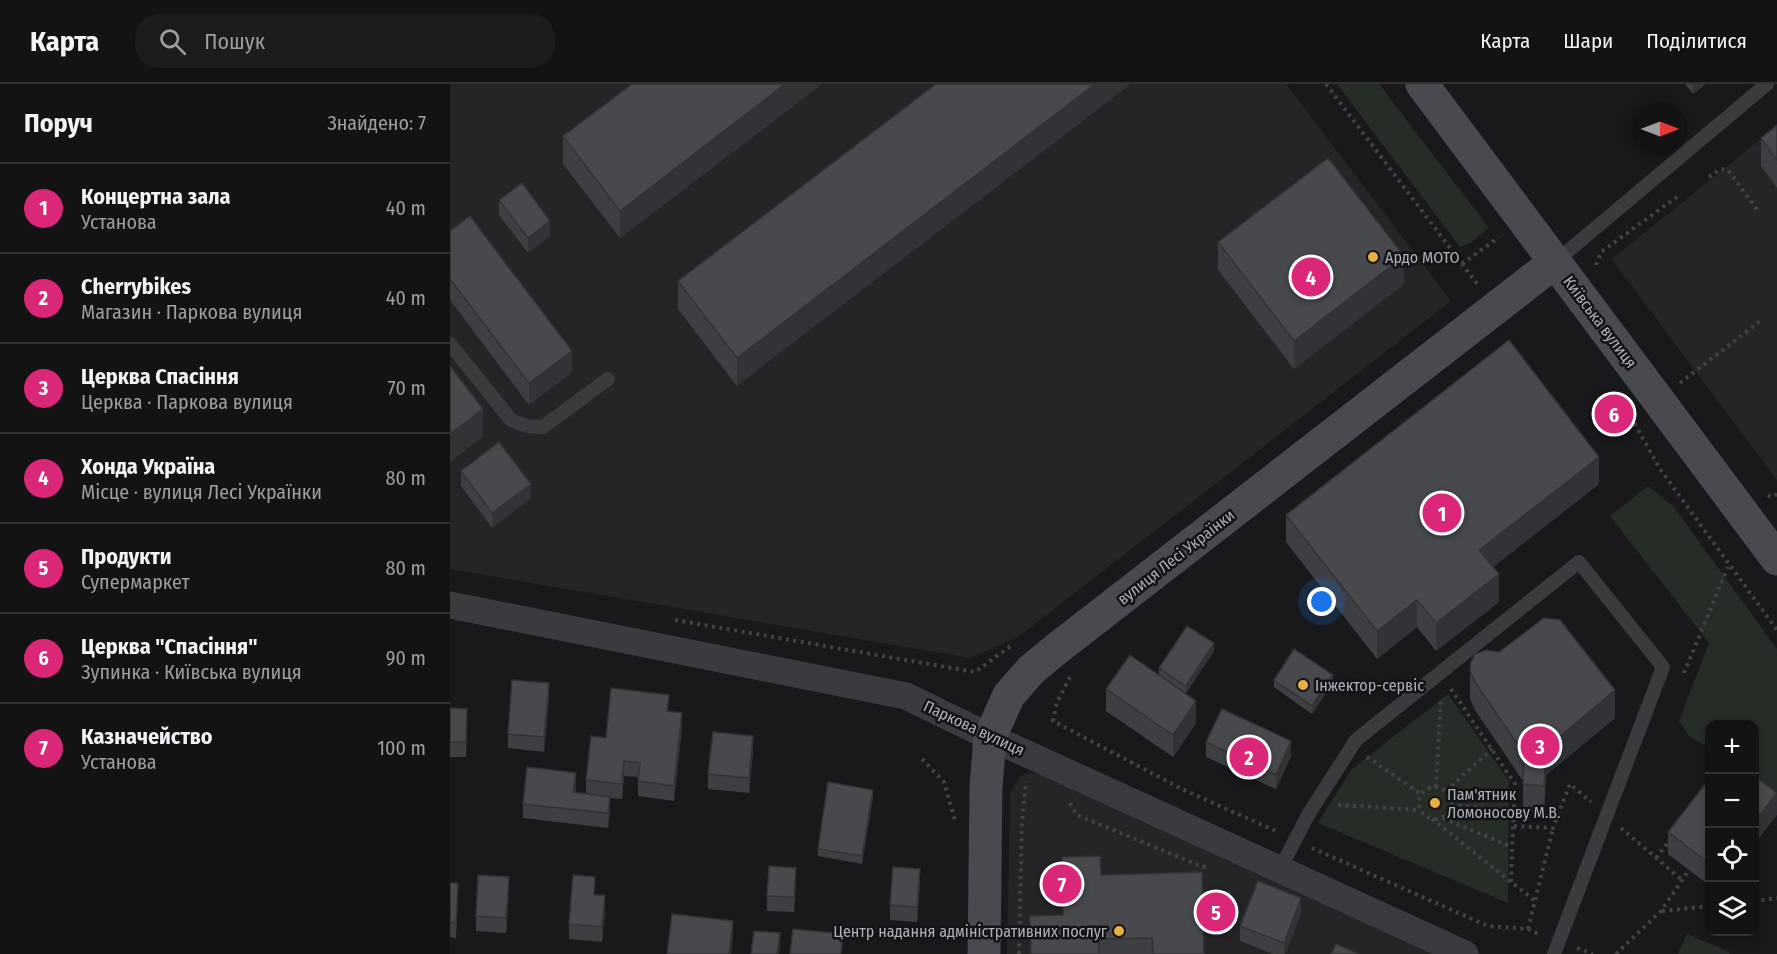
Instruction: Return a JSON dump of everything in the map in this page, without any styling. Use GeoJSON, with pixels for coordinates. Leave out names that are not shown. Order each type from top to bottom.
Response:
{"type":"FeatureCollection","features":[{"type":"Feature","properties":{"kind":"street","name":"Київська вулиця"},"geometry":{"type":"LineString","coordinates":[[1422,84],[1773,547]]}},
{"type":"Feature","properties":{"kind":"street","name":"вулиця Лесі Українки"},"geometry":{"type":"LineString","coordinates":[[984,954],[986,787],[990,737],[1009,695],[1032,669],[1555,262]]}},
{"type":"Feature","properties":{"kind":"street","name":"Паркова вулиця"},"geometry":{"type":"LineString","coordinates":[[450,605],[906,696],[990,737],[1465,954]]}},
{"type":"Feature","properties":{"kind":"lane"},"geometry":{"type":"LineString","coordinates":[[1555,262],[1767,84]]}},
{"type":"Feature","properties":{"kind":"lane"},"geometry":{"type":"LineString","coordinates":[[450,344],[511,420],[527,426],[543,427],[608,379]]}},
{"type":"Feature","properties":{"kind":"lane"},"geometry":{"type":"LineString","coordinates":[[1280,869],[1308,815],[1356,740],[1579,562],[1663,667],[1556,948]]}},
{"type":"Feature","properties":{"kind":"path"},"geometry":{"type":"LineString","coordinates":[[1326,84],[1497,309]]}},
{"type":"Feature","properties":{"kind":"path"},"geometry":{"type":"LineString","coordinates":[[1709,177],[1720,169],[1728,170],[1758,211]]}},
{"type":"Feature","properties":{"kind":"path"},"geometry":{"type":"LineString","coordinates":[[1601,252],[1681,194]]}},
{"type":"Feature","properties":{"kind":"path"},"geometry":{"type":"LineString","coordinates":[[1462,264],[1499,237]]}},
{"type":"Feature","properties":{"kind":"path"},"geometry":{"type":"LineString","coordinates":[[1679,384],[1763,319]]}},
{"type":"Feature","properties":{"kind":"path"},"geometry":{"type":"LineString","coordinates":[[1626,407],[1660,469],[1777,630]]}},
{"type":"Feature","properties":{"kind":"path"},"geometry":{"type":"LineString","coordinates":[[1772,497],[1777,494]]}},
{"type":"Feature","properties":{"kind":"path"},"geometry":{"type":"LineString","coordinates":[[1683,675],[1729,566]]}},
{"type":"Feature","properties":{"kind":"path"},"geometry":{"type":"LineString","coordinates":[[670,620],[975,672],[1014,644]]}},
{"type":"Feature","properties":{"kind":"path"},"geometry":{"type":"LineString","coordinates":[[1450,687],[1515,784],[1511,883]]}},
{"type":"Feature","properties":{"kind":"path"},"geometry":{"type":"LineString","coordinates":[[1436,787],[1441,694]]}},
{"type":"Feature","properties":{"kind":"path"},"geometry":{"type":"LineString","coordinates":[[1053,721],[1182,789],[1488,926],[1528,929],[1556,948],[1593,954]]}},
{"type":"Feature","properties":{"kind":"path"},"geometry":{"type":"LineString","coordinates":[[1446,791],[1492,749]]}},
{"type":"Feature","properties":{"kind":"path"},"geometry":{"type":"LineString","coordinates":[[1364,755],[1421,794]]}},
{"type":"Feature","properties":{"kind":"path"},"geometry":{"type":"LineString","coordinates":[[922,759],[944,783],[955,822]]}},
{"type":"Feature","properties":{"kind":"path"},"geometry":{"type":"LineString","coordinates":[[1019,954],[1022,822],[1026,776]]}},
{"type":"Feature","properties":{"kind":"path"},"geometry":{"type":"LineString","coordinates":[[1528,929],[1552,828],[1570,784],[1683,880]]}},
{"type":"Feature","properties":{"kind":"path"},"geometry":{"type":"LineString","coordinates":[[1442,818],[1451,805],[1449,795],[1446,791],[1436,787],[1430,788],[1421,794],[1419,799],[1420,810],[1427,818],[1432,819],[1535,902]]}},
{"type":"Feature","properties":{"kind":"path"},"geometry":{"type":"LineString","coordinates":[[1337,805],[1420,810]]}},
{"type":"Feature","properties":{"kind":"path"},"geometry":{"type":"LineString","coordinates":[[1451,805],[1514,812]]}},
{"type":"Feature","properties":{"kind":"path"},"geometry":{"type":"LineString","coordinates":[[1432,819],[1442,818],[1512,847]]}},
{"type":"Feature","properties":{"kind":"path"},"geometry":{"type":"LineString","coordinates":[[1513,826],[1552,828]]}},
{"type":"Feature","properties":{"kind":"path"},"geometry":{"type":"LineString","coordinates":[[1656,858],[1676,832]]}},
{"type":"Feature","properties":{"kind":"path"},"geometry":{"type":"LineString","coordinates":[[1616,954],[1661,911],[1689,870]]}},
{"type":"Feature","properties":{"kind":"path"},"geometry":{"type":"LineString","coordinates":[[1759,900],[1777,898]]}},
{"type":"Feature","properties":{"kind":"path"},"geometry":{"type":"LineString","coordinates":[[1661,911],[1705,907]]}},
{"type":"Feature","properties":{"kind":"shaded area"},"geometry":{"type":"Polygon","coordinates":[[[450,84],[1286,84],[1451,301],[1018,637],[970,658],[450,569],[450,84]]]}},
{"type":"Feature","properties":{"kind":"shaded area"},"geometry":{"type":"Polygon","coordinates":[[[1337,84],[1379,84],[1489,228],[1470,243],[1460,247],[1337,84]]]}},
{"type":"Feature","properties":{"kind":"shaded area"},"geometry":{"type":"Polygon","coordinates":[[[1777,126],[1777,480],[1612,259],[1777,126]]]}},
{"type":"Feature","properties":{"kind":"shaded area"},"geometry":{"type":"Polygon","coordinates":[[[1648,486],[1673,506],[1777,649],[1777,794],[1759,779],[1759,720],[1705,720],[1705,746],[1688,735],[1679,721],[1709,643],[1610,516],[1648,486]]]}},
{"type":"Feature","properties":{"kind":"shaded area"},"geometry":{"type":"Polygon","coordinates":[[[1448,694],[1509,781],[1508,903],[1318,823],[1351,770],[1448,694]]]}},
{"type":"Feature","properties":{"kind":"shaded area"},"geometry":{"type":"Polygon","coordinates":[[[1035,772],[1435,954],[1007,954],[1010,794],[1020,776],[1035,772]]]}},
{"type":"Feature","properties":{"kind":"shaded area"},"geometry":{"type":"Polygon","coordinates":[[[1687,934],[1730,952],[1729,954],[1678,954],[1687,934]]]}},
{"type":"Feature","properties":{"kind":"building"},"geometry":{"type":"Polygon","coordinates":[[[632,84],[785,84],[620,211],[563,136],[632,84]]]}},
{"type":"Feature","properties":{"kind":"building"},"geometry":{"type":"Polygon","coordinates":[[[936,84],[1095,84],[737,358],[678,281],[936,84]]]}},
{"type":"Feature","properties":{"kind":"building"},"geometry":{"type":"Polygon","coordinates":[[[1777,125],[1777,160],[1761,138],[1777,125]]]}},
{"type":"Feature","properties":{"kind":"building"},"geometry":{"type":"Polygon","coordinates":[[[1328,158],[1404,256],[1294,341],[1218,242],[1328,158]]]}},
{"type":"Feature","properties":{"kind":"building"},"geometry":{"type":"Polygon","coordinates":[[[522,183],[550,221],[528,238],[499,200],[522,183]]]}},
{"type":"Feature","properties":{"kind":"building"},"geometry":{"type":"Polygon","coordinates":[[[470,216],[572,351],[529,383],[450,279],[450,231],[470,216]]]}},
{"type":"Feature","properties":{"kind":"building"},"geometry":{"type":"Polygon","coordinates":[[[1509,340],[1599,457],[1479,550],[1499,574],[1436,623],[1417,600],[1377,631],[1286,515],[1509,340]]]}},
{"type":"Feature","properties":{"kind":"building"},"geometry":{"type":"Polygon","coordinates":[[[450,366],[483,409],[450,434],[450,366]]]}},
{"type":"Feature","properties":{"kind":"building"},"geometry":{"type":"Polygon","coordinates":[[[499,442],[531,484],[492,513],[461,471],[499,442]]]}},
{"type":"Feature","properties":{"kind":"building"},"geometry":{"type":"Polygon","coordinates":[[[1544,618],[1560,620],[1615,690],[1546,748],[1544,786],[1523,784],[1524,754],[1475,682],[1470,671],[1475,654],[1486,650],[1499,652],[1544,618]]]}},
{"type":"Feature","properties":{"kind":"building"},"geometry":{"type":"Polygon","coordinates":[[[1187,626],[1214,643],[1186,686],[1159,668],[1187,626]]]}},
{"type":"Feature","properties":{"kind":"building","name":"Інжектор-сервіс"},"geometry":{"type":"Polygon","coordinates":[[[1294,649],[1333,675],[1312,706],[1274,680],[1294,649]]]}},
{"type":"Feature","properties":{"kind":"building"},"geometry":{"type":"Polygon","coordinates":[[[1130,655],[1196,701],[1173,735],[1106,689],[1130,655]]]}},
{"type":"Feature","properties":{"kind":"building"},"geometry":{"type":"Polygon","coordinates":[[[512,680],[549,683],[544,737],[508,734],[512,680]]]}},
{"type":"Feature","properties":{"kind":"building"},"geometry":{"type":"Polygon","coordinates":[[[611,688],[669,695],[667,711],[682,713],[674,786],[638,781],[640,763],[624,761],[622,784],[586,780],[591,736],[606,738],[611,688]]]}},
{"type":"Feature","properties":{"kind":"building"},"geometry":{"type":"Polygon","coordinates":[[[450,708],[467,709],[466,742],[450,742],[450,708]]]}},
{"type":"Feature","properties":{"kind":"building"},"geometry":{"type":"Polygon","coordinates":[[[1222,709],[1291,741],[1276,775],[1206,742],[1222,709]]]}},
{"type":"Feature","properties":{"kind":"building"},"geometry":{"type":"Polygon","coordinates":[[[713,732],[753,736],[749,778],[708,774],[713,732]]]}},
{"type":"Feature","properties":{"kind":"building"},"geometry":{"type":"Polygon","coordinates":[[[527,767],[576,773],[573,792],[610,797],[608,813],[523,804],[527,767]]]}},
{"type":"Feature","properties":{"kind":"building"},"geometry":{"type":"Polygon","coordinates":[[[1759,779],[1777,793],[1759,816],[1759,779]]]}},
{"type":"Feature","properties":{"kind":"building"},"geometry":{"type":"Polygon","coordinates":[[[828,782],[873,790],[862,856],[818,849],[828,782]]]}},
{"type":"Feature","properties":{"kind":"building"},"geometry":{"type":"Polygon","coordinates":[[[1705,784],[1705,860],[1668,832],[1705,784]]]}},
{"type":"Feature","properties":{"kind":"building"},"geometry":{"type":"Polygon","coordinates":[[[1100,856],[1101,875],[1202,872],[1204,954],[1153,954],[1152,938],[1099,939],[1099,954],[1031,954],[1030,916],[1063,915],[1062,857],[1100,856]]]}},
{"type":"Feature","properties":{"kind":"building"},"geometry":{"type":"Polygon","coordinates":[[[769,866],[796,868],[794,897],[767,896],[769,866]]]}},
{"type":"Feature","properties":{"kind":"building"},"geometry":{"type":"Polygon","coordinates":[[[893,867],[920,869],[917,907],[890,905],[893,867]]]}},
{"type":"Feature","properties":{"kind":"building"},"geometry":{"type":"Polygon","coordinates":[[[478,875],[509,877],[506,918],[476,916],[478,875]]]}},
{"type":"Feature","properties":{"kind":"building"},"geometry":{"type":"Polygon","coordinates":[[[573,875],[595,877],[594,895],[605,895],[602,927],[569,924],[573,875]]]}},
{"type":"Feature","properties":{"kind":"building"},"geometry":{"type":"Polygon","coordinates":[[[1258,881],[1301,898],[1284,943],[1240,926],[1258,881]]]}},
{"type":"Feature","properties":{"kind":"building"},"geometry":{"type":"Polygon","coordinates":[[[450,883],[458,883],[456,923],[450,923],[450,883]]]}},
{"type":"Feature","properties":{"kind":"building"},"geometry":{"type":"Polygon","coordinates":[[[1203,892],[1230,892],[1230,916],[1203,916],[1203,892]]]}},
{"type":"Feature","properties":{"kind":"building"},"geometry":{"type":"Polygon","coordinates":[[[672,914],[733,921],[729,954],[667,954],[672,914]]]}},
{"type":"Feature","properties":{"kind":"building"},"geometry":{"type":"Polygon","coordinates":[[[793,929],[843,934],[841,954],[790,954],[793,929]]]}},
{"type":"Feature","properties":{"kind":"building"},"geometry":{"type":"Polygon","coordinates":[[[754,931],[780,933],[777,954],[751,954],[754,931]]]}},
{"type":"Feature","properties":{"kind":"building"},"geometry":{"type":"Polygon","coordinates":[[[1336,944],[1360,954],[1331,954],[1336,944]]]}},
{"type":"Feature","properties":{"kind":"place","name":"Ардо МОТО"},"geometry":{"type":"Point","coordinates":[1373,257]}},
{"type":"Feature","properties":{"kind":"place","name":"Хонда Україна"},"geometry":{"type":"Point","coordinates":[1311,277]}},
{"type":"Feature","properties":{"kind":"place","name":"Церква \"Спасіння\""},"geometry":{"type":"Point","coordinates":[1614,414]}},
{"type":"Feature","properties":{"kind":"place","name":"Концертна зала"},"geometry":{"type":"Point","coordinates":[1442,513]}},
{"type":"Feature","properties":{"kind":"place","name":"Інжектор-сервіс"},"geometry":{"type":"Point","coordinates":[1303,685]}},
{"type":"Feature","properties":{"kind":"place","name":"Церква Спасіння"},"geometry":{"type":"Point","coordinates":[1540,746]}},
{"type":"Feature","properties":{"kind":"place","name":"Сherrybikes"},"geometry":{"type":"Point","coordinates":[1249,757]}},
{"type":"Feature","properties":{"kind":"place","name":"Пам'ятник Ломоносову М.В."},"geometry":{"type":"Point","coordinates":[1435,803]}},
{"type":"Feature","properties":{"kind":"place","name":"Казначейство"},"geometry":{"type":"Point","coordinates":[1062,884]}},
{"type":"Feature","properties":{"kind":"place","name":"Продукти"},"geometry":{"type":"Point","coordinates":[1216,912]}},
{"type":"Feature","properties":{"kind":"place","name":"Центр надання адміністративних послуг"},"geometry":{"type":"Point","coordinates":[1119,931]}}]}
